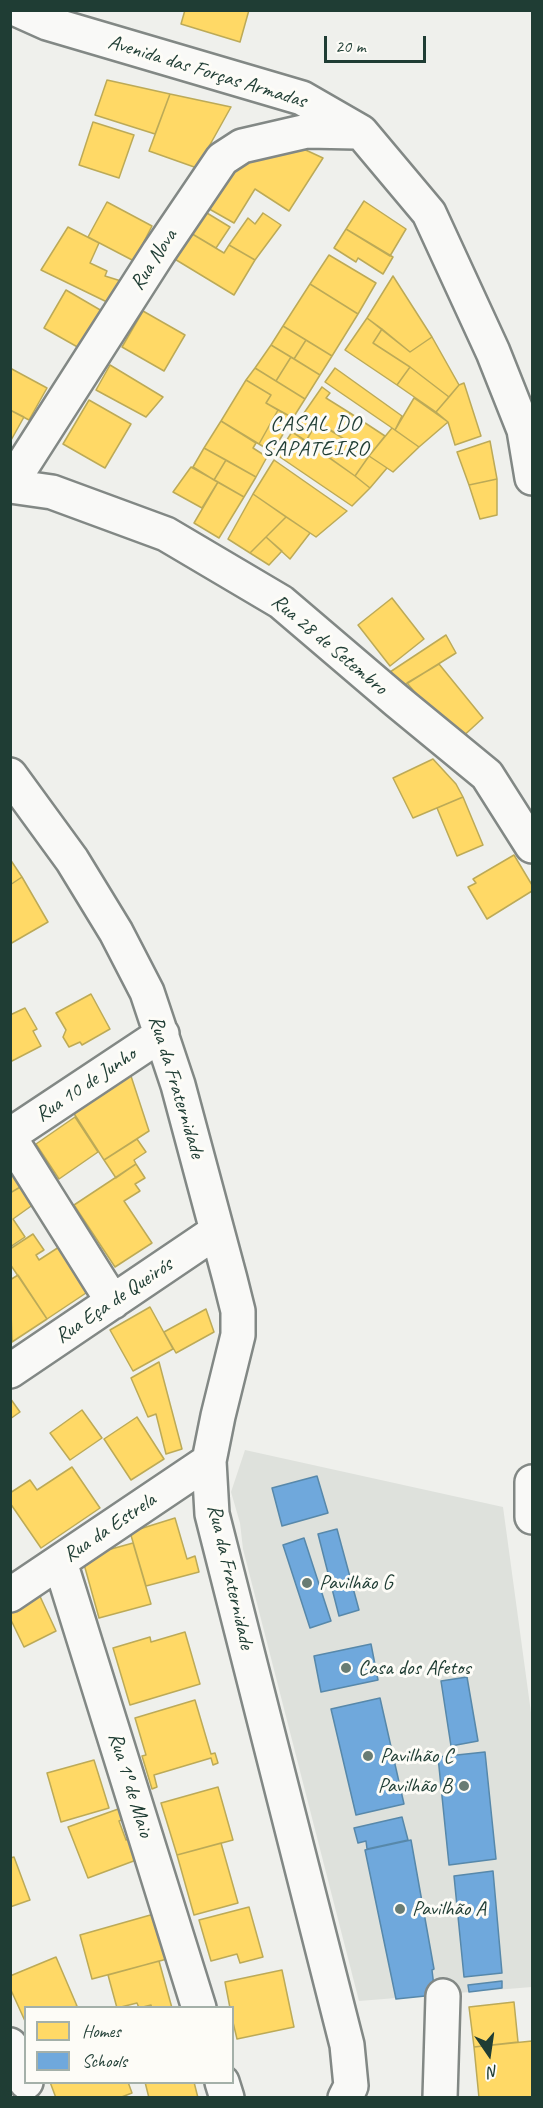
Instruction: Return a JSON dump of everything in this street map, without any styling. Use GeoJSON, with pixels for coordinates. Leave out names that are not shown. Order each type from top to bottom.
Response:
{"type":"FeatureCollection","features":[{"type":"Feature","properties":{"kind":"street","name":"Avenida das Forças Armadas"},"geometry":{"type":"LineString","coordinates":[[18,10],[47,23],[302,98],[361,132],[429,213],[494,352],[524,430],[532,478]]}},
{"type":"Feature","properties":{"kind":"street","name":"Rua Nova"},"geometry":{"type":"LineString","coordinates":[[10,486],[159,252],[222,159],[242,146],[308,131],[361,132]]}},
{"type":"Feature","properties":{"kind":"street","name":"Rua 28 de Setembro"},"geometry":{"type":"LineString","coordinates":[[10,486],[52,492],[166,534],[281,602],[487,775],[532,846]]}},
{"type":"Feature","properties":{"kind":"street","name":"Rua da Fraternidade"},"geometry":{"type":"LineString","coordinates":[[10,775],[72,860],[116,932],[147,992],[178,1085],[238,1311],[237,1335],[209,1461],[212,1514],[347,2045],[351,2086],[345,2097]]}},
{"type":"Feature","properties":{"kind":"street","name":"Rua 10 de Junho"},"geometry":{"type":"LineString","coordinates":[[10,1137],[162,1034]]}},
{"type":"Feature","properties":{"kind":"street"},"geometry":{"type":"LineString","coordinates":[[10,1137],[113,1302]]}},
{"type":"Feature","properties":{"kind":"street","name":"Rua Eça de Queirós"},"geometry":{"type":"LineString","coordinates":[[10,1371],[217,1231]]}},
{"type":"Feature","properties":{"kind":"street","name":"Rua da Estrela"},"geometry":{"type":"LineString","coordinates":[[10,1595],[209,1461]]}},
{"type":"Feature","properties":{"kind":"street"},"geometry":{"type":"LineString","coordinates":[[532,1482],[532,1516]]}},
{"type":"Feature","properties":{"kind":"street","name":"Rua 1º de Maio"},"geometry":{"type":"LineString","coordinates":[[60,1562],[199,2006]]}},
{"type":"Feature","properties":{"kind":"street"},"geometry":{"type":"LineString","coordinates":[[440,2097],[443,1996]]}},
{"type":"Feature","properties":{"kind":"street"},"geometry":{"type":"LineString","coordinates":[[10,2046],[24,2078]]}},
{"type":"Feature","properties":{"kind":"shaded area"},"geometry":{"type":"Polygon","coordinates":[[[245,1450],[503,1507],[532,1720],[532,1987],[359,2001],[243,1549],[240,1523],[231,1492],[245,1450]]]}},
{"type":"Feature","properties":{"kind":"building: Homes"},"geometry":{"type":"Polygon","coordinates":[[[185,10],[249,10],[240,42],[181,24],[185,10]]]}},
{"type":"Feature","properties":{"kind":"building: Homes"},"geometry":{"type":"Polygon","coordinates":[[[107,80],[170,94],[155,134],[95,115],[107,80]]]}},
{"type":"Feature","properties":{"kind":"building: Homes"},"geometry":{"type":"Polygon","coordinates":[[[170,94],[231,107],[197,168],[149,151],[170,94]]]}},
{"type":"Feature","properties":{"kind":"building: Homes"},"geometry":{"type":"Polygon","coordinates":[[[93,122],[134,135],[119,178],[79,165],[93,122]]]}},
{"type":"Feature","properties":{"kind":"building: Homes"},"geometry":{"type":"Polygon","coordinates":[[[297,146],[323,158],[289,211],[255,189],[234,223],[204,206],[235,159],[297,146]]]}},
{"type":"Feature","properties":{"kind":"building: Homes"},"geometry":{"type":"Polygon","coordinates":[[[364,201],[406,229],[390,256],[346,229],[364,201]]]}},
{"type":"Feature","properties":{"kind":"building: Homes"},"geometry":{"type":"Polygon","coordinates":[[[107,202],[152,226],[134,261],[88,237],[107,202]]]}},
{"type":"Feature","properties":{"kind":"building: Homes"},"geometry":{"type":"Polygon","coordinates":[[[202,210],[230,227],[216,248],[189,232],[202,210]]]}},
{"type":"Feature","properties":{"kind":"building: Homes"},"geometry":{"type":"Polygon","coordinates":[[[263,213],[281,225],[255,260],[229,245],[248,218],[255,224],[263,213]]]}},
{"type":"Feature","properties":{"kind":"building: Homes"},"geometry":{"type":"Polygon","coordinates":[[[68,227],[99,243],[90,263],[107,271],[105,276],[121,281],[109,303],[41,270],[68,227]]]}},
{"type":"Feature","properties":{"kind":"building: Homes"},"geometry":{"type":"Polygon","coordinates":[[[346,229],[393,257],[383,274],[358,258],[356,262],[334,248],[346,229]]]}},
{"type":"Feature","properties":{"kind":"building: Homes"},"geometry":{"type":"Polygon","coordinates":[[[189,232],[224,253],[229,245],[255,260],[234,295],[173,258],[189,232]]]}},
{"type":"Feature","properties":{"kind":"building: Homes"},"geometry":{"type":"Polygon","coordinates":[[[329,255],[376,283],[358,314],[310,284],[329,255]]]}},
{"type":"Feature","properties":{"kind":"building: Homes"},"geometry":{"type":"Polygon","coordinates":[[[393,276],[432,337],[410,352],[367,318],[393,276]]]}},
{"type":"Feature","properties":{"kind":"building: Homes"},"geometry":{"type":"Polygon","coordinates":[[[310,284],[358,314],[332,356],[283,326],[310,284]]]}},
{"type":"Feature","properties":{"kind":"building: Homes"},"geometry":{"type":"Polygon","coordinates":[[[66,290],[102,311],[81,349],[44,328],[66,290]]]}},
{"type":"Feature","properties":{"kind":"building: Homes"},"geometry":{"type":"Polygon","coordinates":[[[143,311],[185,335],[164,371],[122,347],[143,311]]]}},
{"type":"Feature","properties":{"kind":"building: Homes"},"geometry":{"type":"Polygon","coordinates":[[[367,318],[382,329],[373,343],[410,367],[397,385],[345,350],[367,318]]]}},
{"type":"Feature","properties":{"kind":"building: Homes"},"geometry":{"type":"Polygon","coordinates":[[[283,326],[306,340],[294,359],[271,345],[283,326]]]}},
{"type":"Feature","properties":{"kind":"building: Homes"},"geometry":{"type":"Polygon","coordinates":[[[382,329],[410,352],[432,337],[459,385],[449,397],[410,367],[373,343],[382,329]]]}},
{"type":"Feature","properties":{"kind":"building: Homes"},"geometry":{"type":"Polygon","coordinates":[[[306,340],[332,356],[320,375],[294,359],[306,340]]]}},
{"type":"Feature","properties":{"kind":"building: Homes"},"geometry":{"type":"Polygon","coordinates":[[[271,345],[291,357],[276,381],[255,368],[271,345]]]}},
{"type":"Feature","properties":{"kind":"building: Homes"},"geometry":{"type":"Polygon","coordinates":[[[291,357],[320,375],[305,399],[276,381],[291,357]]]}},
{"type":"Feature","properties":{"kind":"building: Homes"},"geometry":{"type":"Polygon","coordinates":[[[110,365],[163,397],[146,417],[96,390],[110,365]]]}},
{"type":"Feature","properties":{"kind":"building: Homes"},"geometry":{"type":"Polygon","coordinates":[[[410,367],[449,397],[436,412],[397,385],[410,367]]]}},
{"type":"Feature","properties":{"kind":"building: Homes"},"geometry":{"type":"Polygon","coordinates":[[[10,368],[47,388],[29,420],[10,410],[10,368]]]}},
{"type":"Feature","properties":{"kind":"building: Homes"},"geometry":{"type":"Polygon","coordinates":[[[255,368],[305,399],[293,418],[266,403],[271,395],[246,380],[255,368]]]}},
{"type":"Feature","properties":{"kind":"building: Homes"},"geometry":{"type":"Polygon","coordinates":[[[335,368],[402,416],[395,430],[325,382],[335,368]]]}},
{"type":"Feature","properties":{"kind":"building: Homes"},"geometry":{"type":"Polygon","coordinates":[[[246,380],[271,395],[266,403],[278,410],[259,444],[221,421],[246,380]]]}},
{"type":"Feature","properties":{"kind":"building: Homes"},"geometry":{"type":"Polygon","coordinates":[[[464,383],[481,436],[455,445],[448,422],[436,412],[459,385],[464,383]]]}},
{"type":"Feature","properties":{"kind":"building: Homes"},"geometry":{"type":"Polygon","coordinates":[[[322,387],[330,393],[326,398],[350,413],[335,433],[304,413],[322,387]]]}},
{"type":"Feature","properties":{"kind":"building: Homes"},"geometry":{"type":"Polygon","coordinates":[[[414,398],[448,422],[419,447],[395,430],[414,398]]]}},
{"type":"Feature","properties":{"kind":"building: Homes"},"geometry":{"type":"Polygon","coordinates":[[[89,400],[131,424],[105,468],[63,444],[89,400]]]}},
{"type":"Feature","properties":{"kind":"building: Homes"},"geometry":{"type":"Polygon","coordinates":[[[10,410],[24,417],[10,442],[10,410]]]}},
{"type":"Feature","properties":{"kind":"building: Homes"},"geometry":{"type":"Polygon","coordinates":[[[278,410],[293,418],[272,452],[259,444],[278,410]]]}},
{"type":"Feature","properties":{"kind":"building: Homes"},"geometry":{"type":"Polygon","coordinates":[[[304,413],[317,422],[306,441],[292,432],[304,413]]]}},
{"type":"Feature","properties":{"kind":"building: Homes"},"geometry":{"type":"Polygon","coordinates":[[[350,413],[385,436],[369,456],[335,433],[350,413]]]}},
{"type":"Feature","properties":{"kind":"building: Homes"},"geometry":{"type":"Polygon","coordinates":[[[221,421],[256,443],[253,448],[267,457],[256,477],[204,448],[221,421]]]}},
{"type":"Feature","properties":{"kind":"building: Homes"},"geometry":{"type":"Polygon","coordinates":[[[317,422],[344,439],[330,458],[306,441],[317,422]]]}},
{"type":"Feature","properties":{"kind":"building: Homes"},"geometry":{"type":"Polygon","coordinates":[[[392,428],[419,447],[393,472],[369,456],[392,428]]]}},
{"type":"Feature","properties":{"kind":"building: Homes"},"geometry":{"type":"Polygon","coordinates":[[[292,432],[370,488],[352,506],[277,455],[292,432]]]}},
{"type":"Feature","properties":{"kind":"building: Homes"},"geometry":{"type":"Polygon","coordinates":[[[344,439],[369,456],[355,476],[330,458],[344,439]]]}},
{"type":"Feature","properties":{"kind":"building: Homes"},"geometry":{"type":"Polygon","coordinates":[[[490,441],[497,479],[469,485],[457,452],[490,441]]]}},
{"type":"Feature","properties":{"kind":"building: Homes"},"geometry":{"type":"Polygon","coordinates":[[[204,448],[226,460],[214,480],[193,467],[204,448]]]}},
{"type":"Feature","properties":{"kind":"building: Homes"},"geometry":{"type":"Polygon","coordinates":[[[369,456],[387,468],[370,488],[355,476],[369,456]]]}},
{"type":"Feature","properties":{"kind":"building: Homes"},"geometry":{"type":"Polygon","coordinates":[[[226,460],[256,477],[244,497],[214,480],[226,460]]]}},
{"type":"Feature","properties":{"kind":"building: Homes"},"geometry":{"type":"Polygon","coordinates":[[[274,460],[347,511],[316,537],[253,494],[274,460]]]}},
{"type":"Feature","properties":{"kind":"building: Homes"},"geometry":{"type":"Polygon","coordinates":[[[191,467],[218,482],[202,508],[173,492],[191,467]]]}},
{"type":"Feature","properties":{"kind":"building: Homes"},"geometry":{"type":"Polygon","coordinates":[[[497,479],[497,515],[480,519],[469,485],[497,479]]]}},
{"type":"Feature","properties":{"kind":"building: Homes"},"geometry":{"type":"Polygon","coordinates":[[[218,482],[244,497],[219,538],[194,523],[218,482]]]}},
{"type":"Feature","properties":{"kind":"building: Homes"},"geometry":{"type":"Polygon","coordinates":[[[253,494],[286,517],[250,553],[228,539],[253,494]]]}},
{"type":"Feature","properties":{"kind":"building: Homes"},"geometry":{"type":"Polygon","coordinates":[[[286,517],[310,533],[290,559],[266,537],[286,517]]]}},
{"type":"Feature","properties":{"kind":"building: Homes"},"geometry":{"type":"Polygon","coordinates":[[[266,537],[282,551],[269,565],[250,553],[266,537]]]}},
{"type":"Feature","properties":{"kind":"building: Homes"},"geometry":{"type":"Polygon","coordinates":[[[392,598],[424,639],[390,666],[358,625],[392,598]]]}},
{"type":"Feature","properties":{"kind":"building: Homes"},"geometry":{"type":"Polygon","coordinates":[[[446,635],[456,653],[403,686],[390,672],[446,635]]]}},
{"type":"Feature","properties":{"kind":"building: Homes"},"geometry":{"type":"Polygon","coordinates":[[[439,664],[483,718],[459,740],[444,727],[407,683],[439,664]]]}},
{"type":"Feature","properties":{"kind":"building: Homes"},"geometry":{"type":"Polygon","coordinates":[[[433,759],[456,784],[463,797],[413,818],[393,778],[433,759]]]}},
{"type":"Feature","properties":{"kind":"building: Homes"},"geometry":{"type":"Polygon","coordinates":[[[463,797],[483,845],[457,856],[437,808],[463,797]]]}},
{"type":"Feature","properties":{"kind":"building: Homes"},"geometry":{"type":"Polygon","coordinates":[[[514,855],[532,885],[532,891],[487,919],[468,887],[476,883],[473,879],[514,855]]]}},
{"type":"Feature","properties":{"kind":"building: Homes"},"geometry":{"type":"Polygon","coordinates":[[[10,859],[22,877],[10,885],[10,859]]]}},
{"type":"Feature","properties":{"kind":"building: Homes"},"geometry":{"type":"Polygon","coordinates":[[[22,877],[48,922],[10,944],[10,885],[22,877]]]}},
{"type":"Feature","properties":{"kind":"building: Homes"},"geometry":{"type":"Polygon","coordinates":[[[91,994],[110,1029],[82,1045],[80,1042],[69,1047],[63,1037],[66,1030],[56,1013],[91,994]]]}},
{"type":"Feature","properties":{"kind":"building: Homes"},"geometry":{"type":"Polygon","coordinates":[[[25,1008],[37,1029],[33,1031],[41,1046],[10,1062],[10,1015],[25,1008]]]}},
{"type":"Feature","properties":{"kind":"building: Homes"},"geometry":{"type":"Polygon","coordinates":[[[130,1073],[149,1131],[104,1160],[73,1112],[130,1073]]]}},
{"type":"Feature","properties":{"kind":"building: Homes"},"geometry":{"type":"Polygon","coordinates":[[[75,1117],[98,1152],[59,1179],[36,1144],[75,1117]]]}},
{"type":"Feature","properties":{"kind":"building: Homes"},"geometry":{"type":"Polygon","coordinates":[[[137,1139],[146,1152],[134,1160],[136,1164],[116,1178],[104,1160],[137,1139]]]}},
{"type":"Feature","properties":{"kind":"building: Homes"},"geometry":{"type":"Polygon","coordinates":[[[136,1164],[145,1178],[135,1184],[140,1191],[124,1201],[152,1243],[115,1267],[74,1205],[136,1164]]]}},
{"type":"Feature","properties":{"kind":"building: Homes"},"geometry":{"type":"Polygon","coordinates":[[[10,1169],[22,1186],[10,1193],[10,1169]]]}},
{"type":"Feature","properties":{"kind":"building: Homes"},"geometry":{"type":"Polygon","coordinates":[[[22,1186],[34,1204],[13,1219],[25,1237],[10,1247],[10,1193],[22,1186]]]}},
{"type":"Feature","properties":{"kind":"building: Homes"},"geometry":{"type":"Polygon","coordinates":[[[33,1234],[44,1250],[36,1255],[39,1260],[59,1247],[89,1291],[47,1319],[10,1264],[10,1249],[33,1234]]]}},
{"type":"Feature","properties":{"kind":"building: Homes"},"geometry":{"type":"Polygon","coordinates":[[[18,1275],[47,1319],[12,1342],[10,1280],[18,1275]]]}},
{"type":"Feature","properties":{"kind":"building: Homes"},"geometry":{"type":"Polygon","coordinates":[[[150,1307],[173,1349],[133,1371],[110,1330],[150,1307]]]}},
{"type":"Feature","properties":{"kind":"building: Homes"},"geometry":{"type":"Polygon","coordinates":[[[206,1309],[214,1332],[176,1353],[164,1332],[206,1309]]]}},
{"type":"Feature","properties":{"kind":"building: Homes"},"geometry":{"type":"Polygon","coordinates":[[[159,1362],[182,1449],[166,1454],[156,1414],[148,1417],[131,1378],[159,1362]]]}},
{"type":"Feature","properties":{"kind":"building: Homes"},"geometry":{"type":"Polygon","coordinates":[[[10,1398],[20,1412],[10,1419],[10,1398]]]}},
{"type":"Feature","properties":{"kind":"building: Homes"},"geometry":{"type":"Polygon","coordinates":[[[82,1410],[102,1438],[70,1460],[50,1433],[82,1410]]]}},
{"type":"Feature","properties":{"kind":"building: Homes"},"geometry":{"type":"Polygon","coordinates":[[[137,1417],[164,1459],[131,1480],[104,1439],[137,1417]]]}},
{"type":"Feature","properties":{"kind":"building: Homes"},"geometry":{"type":"Polygon","coordinates":[[[72,1467],[100,1508],[41,1548],[10,1503],[10,1493],[30,1480],[37,1490],[72,1467]]]}},
{"type":"Feature","properties":{"kind":"building: Homes"},"geometry":{"type":"Polygon","coordinates":[[[175,1518],[187,1559],[195,1556],[199,1572],[146,1586],[130,1532],[175,1518]]]}},
{"type":"Feature","properties":{"kind":"building: Homes"},"geometry":{"type":"Polygon","coordinates":[[[133,1543],[151,1604],[99,1618],[82,1557],[133,1543]]]}},
{"type":"Feature","properties":{"kind":"building: Homes"},"geometry":{"type":"Polygon","coordinates":[[[38,1592],[56,1631],[24,1647],[10,1618],[10,1611],[38,1592]]]}},
{"type":"Feature","properties":{"kind":"building: Homes"},"geometry":{"type":"Polygon","coordinates":[[[185,1632],[200,1684],[130,1705],[113,1648],[150,1637],[151,1642],[185,1632]]]}},
{"type":"Feature","properties":{"kind":"building: Homes"},"geometry":{"type":"Polygon","coordinates":[[[195,1700],[211,1754],[215,1753],[218,1763],[213,1765],[211,1758],[154,1775],[157,1787],[152,1789],[142,1756],[146,1755],[135,1718],[195,1700]]]}},
{"type":"Feature","properties":{"kind":"building: Homes"},"geometry":{"type":"Polygon","coordinates":[[[94,1760],[109,1808],[61,1822],[47,1773],[94,1760]]]}},
{"type":"Feature","properties":{"kind":"building: Homes"},"geometry":{"type":"Polygon","coordinates":[[[218,1787],[233,1840],[177,1855],[161,1803],[218,1787]]]}},
{"type":"Feature","properties":{"kind":"building: Homes"},"geometry":{"type":"Polygon","coordinates":[[[121,1808],[125,1819],[119,1821],[126,1840],[131,1838],[139,1859],[88,1878],[68,1827],[121,1808]]]}},
{"type":"Feature","properties":{"kind":"building: Homes"},"geometry":{"type":"Polygon","coordinates":[[[221,1843],[238,1903],[194,1915],[177,1855],[221,1843]]]}},
{"type":"Feature","properties":{"kind":"building: Homes"},"geometry":{"type":"Polygon","coordinates":[[[14,1857],[30,1900],[10,1907],[10,1858],[14,1857]]]}},
{"type":"Feature","properties":{"kind":"building: Homes"},"geometry":{"type":"Polygon","coordinates":[[[249,1907],[263,1957],[240,1963],[237,1954],[211,1961],[199,1920],[249,1907]]]}},
{"type":"Feature","properties":{"kind":"building: Homes"},"geometry":{"type":"Polygon","coordinates":[[[154,1914],[167,1959],[92,1979],[80,1935],[154,1914]]]}},
{"type":"Feature","properties":{"kind":"building: Homes"},"geometry":{"type":"Polygon","coordinates":[[[56,1957],[77,2006],[24,2006],[24,2019],[10,1988],[10,1976],[56,1957]]]}},
{"type":"Feature","properties":{"kind":"building: Homes"},"geometry":{"type":"Polygon","coordinates":[[[159,1961],[171,2006],[138,2006],[137,2003],[116,2006],[108,1975],[159,1961]]]}},
{"type":"Feature","properties":{"kind":"building: Homes"},"geometry":{"type":"Polygon","coordinates":[[[282,1970],[294,2027],[237,2039],[234,2026],[234,2006],[230,2006],[225,1982],[282,1970]]]}},
{"type":"Feature","properties":{"kind":"building: Homes"},"geometry":{"type":"Polygon","coordinates":[[[514,2002],[518,2042],[474,2047],[469,2007],[514,2002]]]}},
{"type":"Feature","properties":{"kind":"building: Homes"},"geometry":{"type":"Polygon","coordinates":[[[532,2041],[532,2098],[479,2098],[474,2047],[532,2041]]]}},
{"type":"Feature","properties":{"kind":"building: Homes"},"geometry":{"type":"Polygon","coordinates":[[[51,2084],[129,2084],[132,2093],[119,2098],[56,2098],[51,2084]]]}},
{"type":"Feature","properties":{"kind":"building: Homes"},"geometry":{"type":"Polygon","coordinates":[[[146,2084],[194,2084],[198,2098],[149,2098],[146,2084]]]}},
{"type":"Feature","properties":{"kind":"building: Schools"},"geometry":{"type":"Polygon","coordinates":[[[317,1476],[328,1513],[282,1526],[272,1488],[317,1476]]]}},
{"type":"Feature","properties":{"kind":"building: Schools"},"geometry":{"type":"Polygon","coordinates":[[[337,1529],[359,1610],[339,1616],[318,1534],[337,1529]]]}},
{"type":"Feature","properties":{"kind":"building: Schools","name":"Pavilhão G"},"geometry":{"type":"Polygon","coordinates":[[[304,1538],[331,1621],[310,1628],[283,1545],[304,1538]]]}},
{"type":"Feature","properties":{"kind":"building: Schools","name":"Casa dos Afetos"},"geometry":{"type":"Polygon","coordinates":[[[371,1644],[378,1680],[321,1692],[314,1656],[371,1644]]]}},
{"type":"Feature","properties":{"kind":"building: Schools"},"geometry":{"type":"Polygon","coordinates":[[[467,1677],[478,1741],[451,1746],[441,1681],[467,1677]]]}},
{"type":"Feature","properties":{"kind":"building: Schools","name":"Pavilhão C"},"geometry":{"type":"Polygon","coordinates":[[[380,1698],[404,1804],[356,1815],[331,1709],[380,1698]]]}},
{"type":"Feature","properties":{"kind":"building: Schools","name":"Pavilhão B"},"geometry":{"type":"Polygon","coordinates":[[[485,1752],[496,1859],[449,1865],[438,1757],[485,1752]]]}},
{"type":"Feature","properties":{"kind":"building: Schools"},"geometry":{"type":"Polygon","coordinates":[[[402,1817],[408,1840],[367,1849],[366,1841],[358,1843],[354,1828],[402,1817]]]}},
{"type":"Feature","properties":{"kind":"building: Schools","name":"Pavilhão A"},"geometry":{"type":"Polygon","coordinates":[[[411,1840],[434,1969],[432,1970],[435,1995],[396,1999],[365,1850],[411,1840]]]}},
{"type":"Feature","properties":{"kind":"building: Schools"},"geometry":{"type":"Polygon","coordinates":[[[493,1871],[502,1973],[464,1977],[454,1876],[493,1871]]]}},
{"type":"Feature","properties":{"kind":"building: Schools"},"geometry":{"type":"Polygon","coordinates":[[[502,1981],[502,1988],[469,1992],[468,1985],[502,1981]]]}},
{"type":"Feature","properties":{"kind":"place","name":"Pavilhão G"},"geometry":{"type":"Point","coordinates":[307,1583]}},
{"type":"Feature","properties":{"kind":"place","name":"Casa dos Afetos"},"geometry":{"type":"Point","coordinates":[346,1668]}},
{"type":"Feature","properties":{"kind":"place","name":"Pavilhão C"},"geometry":{"type":"Point","coordinates":[368,1756]}},
{"type":"Feature","properties":{"kind":"place","name":"Pavilhão B"},"geometry":{"type":"Point","coordinates":[464,1786]}},
{"type":"Feature","properties":{"kind":"place","name":"Pavilhão A"},"geometry":{"type":"Point","coordinates":[400,1909]}},
{"type":"Feature","properties":{"kind":"district","name":"CASAL DO SAPATEIRO"},"geometry":{"type":"Point","coordinates":[316,437]}}]}
